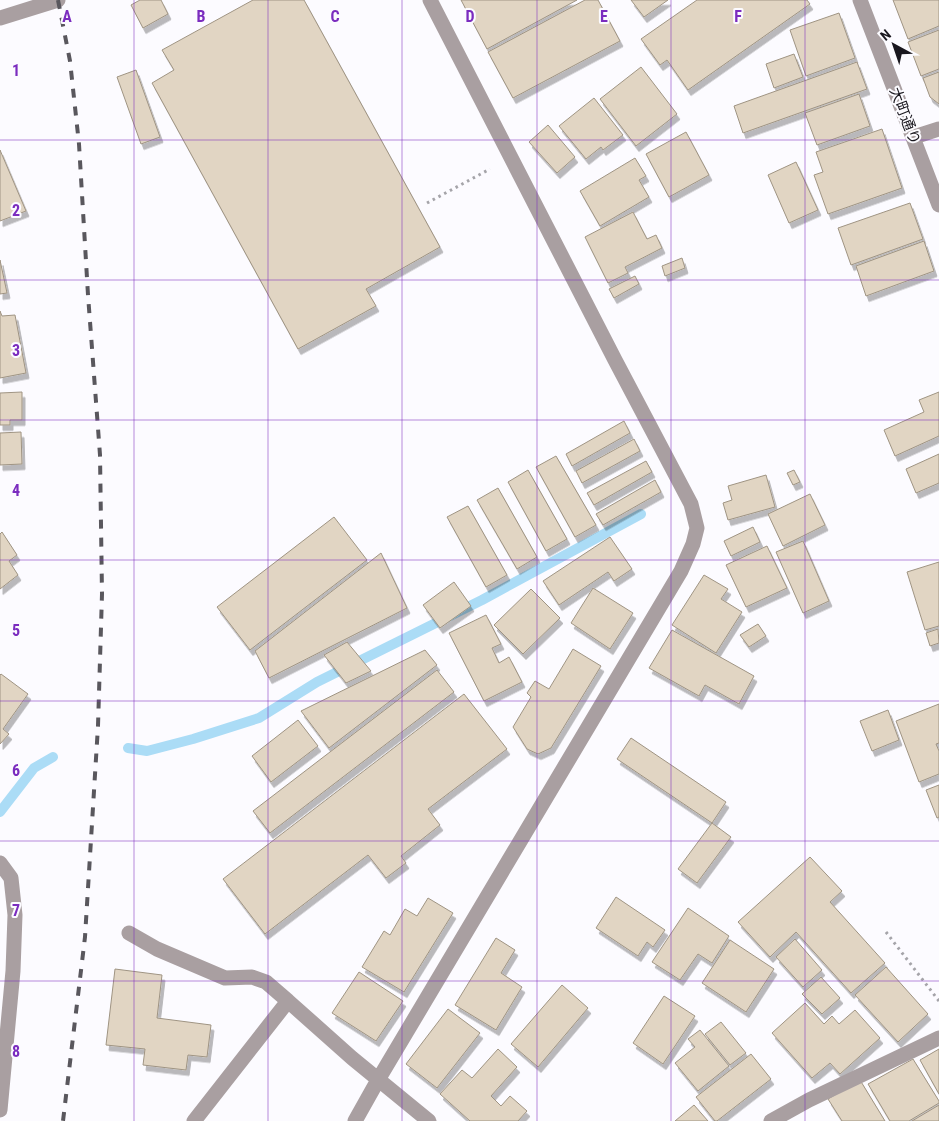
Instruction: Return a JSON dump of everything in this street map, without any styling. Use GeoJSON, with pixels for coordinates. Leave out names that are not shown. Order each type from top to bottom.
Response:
{"type":"FeatureCollection","features":[{"type":"Feature","properties":{"kind":"street"},"geometry":{"type":"LineString","coordinates":[[0,18],[58,0]]}},
{"type":"Feature","properties":{"kind":"street"},"geometry":{"type":"LineString","coordinates":[[355,1121],[681,571],[693,544],[697,528],[691,504],[430,0]]}},
{"type":"Feature","properties":{"kind":"street","name":"大町通り"},"geometry":{"type":"LineString","coordinates":[[860,0],[939,205]]}},
{"type":"Feature","properties":{"kind":"street"},"geometry":{"type":"LineString","coordinates":[[914,137],[939,129]]}},
{"type":"Feature","properties":{"kind":"street"},"geometry":{"type":"LineString","coordinates":[[0,863],[11,878],[15,915],[13,971],[0,1110]]}},
{"type":"Feature","properties":{"kind":"street"},"geometry":{"type":"LineString","coordinates":[[128,933],[158,950],[225,978],[252,977],[266,982],[378,1080],[429,1121]]}},
{"type":"Feature","properties":{"kind":"street"},"geometry":{"type":"LineString","coordinates":[[194,1121],[288,1001]]}},
{"type":"Feature","properties":{"kind":"street"},"geometry":{"type":"LineString","coordinates":[[770,1121],[809,1100],[939,1038]]}},
{"type":"Feature","properties":{"kind":"path"},"geometry":{"type":"LineString","coordinates":[[426,203],[495,166]]}},
{"type":"Feature","properties":{"kind":"path"},"geometry":{"type":"LineString","coordinates":[[886,932],[939,1001]]}},
{"type":"Feature","properties":{"kind":"building"},"geometry":{"type":"Polygon","coordinates":[[[140,0],[161,0],[168,14],[143,28],[131,5],[140,0]]]}},
{"type":"Feature","properties":{"kind":"building"},"geometry":{"type":"Polygon","coordinates":[[[253,0],[304,0],[440,247],[366,289],[376,306],[298,349],[152,83],[174,70],[162,50],[253,0]]]}},
{"type":"Feature","properties":{"kind":"building"},"geometry":{"type":"Polygon","coordinates":[[[461,0],[577,0],[487,49],[461,0]]]}},
{"type":"Feature","properties":{"kind":"building"},"geometry":{"type":"Polygon","coordinates":[[[585,0],[598,0],[620,41],[513,98],[488,52],[585,0]]]}},
{"type":"Feature","properties":{"kind":"building"},"geometry":{"type":"Polygon","coordinates":[[[631,0],[668,0],[644,17],[631,0]]]}},
{"type":"Feature","properties":{"kind":"building"},"geometry":{"type":"Polygon","coordinates":[[[697,0],[807,0],[810,4],[688,90],[667,60],[660,65],[641,39],[697,0]]]}},
{"type":"Feature","properties":{"kind":"building"},"geometry":{"type":"Polygon","coordinates":[[[893,0],[939,0],[939,26],[908,39],[893,0]]]}},
{"type":"Feature","properties":{"kind":"building"},"geometry":{"type":"Polygon","coordinates":[[[839,13],[855,58],[806,76],[790,30],[839,13]]]}},
{"type":"Feature","properties":{"kind":"building"},"geometry":{"type":"Polygon","coordinates":[[[939,30],[939,69],[921,76],[908,42],[939,30]]]}},
{"type":"Feature","properties":{"kind":"building"},"geometry":{"type":"Polygon","coordinates":[[[794,54],[803,77],[774,88],[766,64],[794,54]]]}},
{"type":"Feature","properties":{"kind":"building"},"geometry":{"type":"Polygon","coordinates":[[[857,62],[867,89],[743,133],[734,106],[857,62]]]}},
{"type":"Feature","properties":{"kind":"building"},"geometry":{"type":"Polygon","coordinates":[[[641,67],[677,114],[636,146],[600,99],[641,67]]]}},
{"type":"Feature","properties":{"kind":"building"},"geometry":{"type":"Polygon","coordinates":[[[136,70],[160,137],[141,144],[117,77],[136,70]]]}},
{"type":"Feature","properties":{"kind":"building"},"geometry":{"type":"Polygon","coordinates":[[[939,72],[939,104],[930,97],[923,78],[939,72]]]}},
{"type":"Feature","properties":{"kind":"building"},"geometry":{"type":"Polygon","coordinates":[[[859,94],[870,126],[817,145],[805,113],[859,94]]]}},
{"type":"Feature","properties":{"kind":"building"},"geometry":{"type":"Polygon","coordinates":[[[594,98],[623,135],[603,150],[601,147],[586,159],[559,126],[594,98]]]}},
{"type":"Feature","properties":{"kind":"building"},"geometry":{"type":"Polygon","coordinates":[[[548,125],[575,157],[557,173],[529,142],[548,125]]]}},
{"type":"Feature","properties":{"kind":"building"},"geometry":{"type":"Polygon","coordinates":[[[882,129],[902,188],[828,214],[814,175],[823,172],[816,152],[882,129]]]}},
{"type":"Feature","properties":{"kind":"building"},"geometry":{"type":"Polygon","coordinates":[[[686,132],[709,175],[669,197],[646,154],[686,132]]]}},
{"type":"Feature","properties":{"kind":"building"},"geometry":{"type":"Polygon","coordinates":[[[0,150],[26,211],[0,221],[0,150]]]}},
{"type":"Feature","properties":{"kind":"building"},"geometry":{"type":"Polygon","coordinates":[[[635,158],[646,176],[639,180],[649,197],[600,226],[580,191],[635,158]]]}},
{"type":"Feature","properties":{"kind":"building"},"geometry":{"type":"Polygon","coordinates":[[[796,162],[818,210],[789,223],[768,175],[796,162]]]}},
{"type":"Feature","properties":{"kind":"building"},"geometry":{"type":"Polygon","coordinates":[[[910,203],[923,239],[851,265],[838,228],[910,203]]]}},
{"type":"Feature","properties":{"kind":"building"},"geometry":{"type":"Polygon","coordinates":[[[633,212],[647,239],[656,235],[662,248],[625,267],[628,273],[608,283],[585,237],[633,212]]]}},
{"type":"Feature","properties":{"kind":"building"},"geometry":{"type":"Polygon","coordinates":[[[924,241],[934,271],[866,296],[856,266],[924,241]]]}},
{"type":"Feature","properties":{"kind":"building"},"geometry":{"type":"Polygon","coordinates":[[[682,258],[685,268],[665,276],[662,266],[682,258]]]}},
{"type":"Feature","properties":{"kind":"building"},"geometry":{"type":"Polygon","coordinates":[[[0,260],[7,293],[0,294],[0,260]]]}},
{"type":"Feature","properties":{"kind":"building"},"geometry":{"type":"Polygon","coordinates":[[[635,276],[639,284],[614,298],[609,289],[635,276]]]}},
{"type":"Feature","properties":{"kind":"building"},"geometry":{"type":"Polygon","coordinates":[[[0,311],[2,316],[15,315],[26,373],[0,378],[0,311]]]}},
{"type":"Feature","properties":{"kind":"building"},"geometry":{"type":"Polygon","coordinates":[[[22,392],[22,420],[10,420],[10,425],[0,425],[0,393],[22,392]]]}},
{"type":"Feature","properties":{"kind":"building"},"geometry":{"type":"Polygon","coordinates":[[[939,392],[939,436],[895,456],[884,430],[924,412],[919,400],[939,392]]]}},
{"type":"Feature","properties":{"kind":"building"},"geometry":{"type":"Polygon","coordinates":[[[624,421],[630,433],[572,466],[566,454],[624,421]]]}},
{"type":"Feature","properties":{"kind":"building"},"geometry":{"type":"Polygon","coordinates":[[[21,432],[22,464],[0,465],[0,433],[21,432]]]}},
{"type":"Feature","properties":{"kind":"building"},"geometry":{"type":"Polygon","coordinates":[[[634,439],[640,451],[582,483],[576,471],[634,439]]]}},
{"type":"Feature","properties":{"kind":"building"},"geometry":{"type":"Polygon","coordinates":[[[939,454],[939,483],[916,493],[906,469],[939,454]]]}},
{"type":"Feature","properties":{"kind":"building"},"geometry":{"type":"Polygon","coordinates":[[[556,456],[596,525],[575,537],[536,467],[556,456]]]}},
{"type":"Feature","properties":{"kind":"building"},"geometry":{"type":"Polygon","coordinates":[[[646,461],[652,472],[594,505],[587,493],[646,461]]]}},
{"type":"Feature","properties":{"kind":"building"},"geometry":{"type":"Polygon","coordinates":[[[528,470],[567,539],[546,551],[508,482],[528,470]]]}},
{"type":"Feature","properties":{"kind":"building"},"geometry":{"type":"Polygon","coordinates":[[[794,470],[800,482],[793,485],[787,473],[794,470]]]}},
{"type":"Feature","properties":{"kind":"building"},"geometry":{"type":"Polygon","coordinates":[[[766,475],[775,507],[728,520],[723,503],[732,500],[728,486],[766,475]]]}},
{"type":"Feature","properties":{"kind":"building"},"geometry":{"type":"Polygon","coordinates":[[[655,480],[661,492],[603,525],[596,514],[655,480]]]}},
{"type":"Feature","properties":{"kind":"building"},"geometry":{"type":"Polygon","coordinates":[[[498,488],[537,557],[517,569],[477,500],[498,488]]]}},
{"type":"Feature","properties":{"kind":"building"},"geometry":{"type":"Polygon","coordinates":[[[810,494],[825,525],[783,546],[768,514],[810,494]]]}},
{"type":"Feature","properties":{"kind":"building"},"geometry":{"type":"Polygon","coordinates":[[[468,506],[507,575],[486,587],[447,517],[468,506]]]}},
{"type":"Feature","properties":{"kind":"building"},"geometry":{"type":"Polygon","coordinates":[[[334,517],[367,560],[250,650],[217,607],[334,517]]]}},
{"type":"Feature","properties":{"kind":"building"},"geometry":{"type":"Polygon","coordinates":[[[753,527],[760,542],[731,556],[724,541],[753,527]]]}},
{"type":"Feature","properties":{"kind":"building"},"geometry":{"type":"Polygon","coordinates":[[[2,532],[17,555],[9,561],[18,575],[0,589],[0,534],[2,532]]]}},
{"type":"Feature","properties":{"kind":"building"},"geometry":{"type":"Polygon","coordinates":[[[610,537],[632,569],[614,581],[608,572],[559,605],[543,581],[610,537]]]}},
{"type":"Feature","properties":{"kind":"building"},"geometry":{"type":"Polygon","coordinates":[[[803,541],[829,601],[803,613],[776,552],[803,541]]]}},
{"type":"Feature","properties":{"kind":"building"},"geometry":{"type":"Polygon","coordinates":[[[767,546],[787,588],[746,607],[726,565],[767,546]]]}},
{"type":"Feature","properties":{"kind":"building"},"geometry":{"type":"Polygon","coordinates":[[[381,553],[407,608],[269,678],[255,651],[381,553]]]}},
{"type":"Feature","properties":{"kind":"building"},"geometry":{"type":"Polygon","coordinates":[[[939,562],[939,626],[925,630],[907,572],[939,562]]]}},
{"type":"Feature","properties":{"kind":"building"},"geometry":{"type":"Polygon","coordinates":[[[704,575],[728,589],[721,599],[742,612],[716,653],[672,625],[704,575]]]}},
{"type":"Feature","properties":{"kind":"building"},"geometry":{"type":"Polygon","coordinates":[[[454,582],[471,606],[440,628],[423,605],[454,582]]]}},
{"type":"Feature","properties":{"kind":"building"},"geometry":{"type":"Polygon","coordinates":[[[593,588],[633,613],[610,649],[571,623],[593,588]]]}},
{"type":"Feature","properties":{"kind":"building"},"geometry":{"type":"Polygon","coordinates":[[[531,589],[560,618],[523,654],[494,625],[531,589]]]}},
{"type":"Feature","properties":{"kind":"building"},"geometry":{"type":"Polygon","coordinates":[[[486,615],[501,644],[492,648],[499,663],[509,657],[522,682],[484,701],[449,633],[486,615]]]}},
{"type":"Feature","properties":{"kind":"building"},"geometry":{"type":"Polygon","coordinates":[[[758,624],[766,636],[749,647],[740,635],[758,624]]]}},
{"type":"Feature","properties":{"kind":"building"},"geometry":{"type":"Polygon","coordinates":[[[938,629],[939,643],[930,646],[926,633],[938,629]]]}},
{"type":"Feature","properties":{"kind":"building"},"geometry":{"type":"Polygon","coordinates":[[[672,630],[754,676],[739,704],[705,685],[699,696],[649,668],[672,630]]]}},
{"type":"Feature","properties":{"kind":"building"},"geometry":{"type":"Polygon","coordinates":[[[347,642],[371,671],[346,683],[324,655],[347,642]]]}},
{"type":"Feature","properties":{"kind":"building"},"geometry":{"type":"Polygon","coordinates":[[[573,649],[601,666],[551,748],[538,754],[527,749],[513,727],[531,697],[527,693],[535,681],[549,689],[573,649]]]}},
{"type":"Feature","properties":{"kind":"building"},"geometry":{"type":"Polygon","coordinates":[[[425,650],[437,665],[329,748],[301,711],[425,650]]]}},
{"type":"Feature","properties":{"kind":"building"},"geometry":{"type":"Polygon","coordinates":[[[437,670],[454,692],[270,833],[253,811],[437,670]]]}},
{"type":"Feature","properties":{"kind":"building"},"geometry":{"type":"Polygon","coordinates":[[[0,675],[28,694],[3,729],[9,734],[0,744],[0,675]]]}},
{"type":"Feature","properties":{"kind":"building"},"geometry":{"type":"Polygon","coordinates":[[[464,694],[507,749],[428,809],[440,825],[401,856],[406,863],[386,878],[368,855],[265,934],[223,879],[464,694]]]}},
{"type":"Feature","properties":{"kind":"building"},"geometry":{"type":"Polygon","coordinates":[[[939,704],[939,743],[936,744],[939,751],[939,774],[919,782],[896,721],[939,704]]]}},
{"type":"Feature","properties":{"kind":"building"},"geometry":{"type":"Polygon","coordinates":[[[888,710],[899,740],[872,751],[860,721],[888,710]]]}},
{"type":"Feature","properties":{"kind":"building"},"geometry":{"type":"Polygon","coordinates":[[[298,720],[318,746],[271,782],[252,756],[298,720]]]}},
{"type":"Feature","properties":{"kind":"building"},"geometry":{"type":"Polygon","coordinates":[[[631,738],[726,802],[712,823],[617,759],[631,738]]]}},
{"type":"Feature","properties":{"kind":"building"},"geometry":{"type":"Polygon","coordinates":[[[939,785],[939,817],[937,818],[926,790],[939,785]]]}},
{"type":"Feature","properties":{"kind":"building"},"geometry":{"type":"Polygon","coordinates":[[[712,823],[731,837],[697,883],[678,869],[712,823]]]}},
{"type":"Feature","properties":{"kind":"building"},"geometry":{"type":"Polygon","coordinates":[[[810,857],[842,891],[830,902],[885,963],[851,993],[796,932],[770,957],[738,922],[810,857]]]}},
{"type":"Feature","properties":{"kind":"building"},"geometry":{"type":"Polygon","coordinates":[[[616,897],[665,930],[653,947],[647,942],[638,956],[596,928],[616,897]]]}},
{"type":"Feature","properties":{"kind":"building"},"geometry":{"type":"Polygon","coordinates":[[[428,898],[453,913],[404,992],[362,967],[384,931],[390,935],[405,909],[417,916],[428,898]]]}},
{"type":"Feature","properties":{"kind":"building"},"geometry":{"type":"Polygon","coordinates":[[[688,908],[729,936],[712,963],[698,954],[680,980],[652,962],[688,908]]]}},
{"type":"Feature","properties":{"kind":"building"},"geometry":{"type":"Polygon","coordinates":[[[496,938],[515,950],[501,973],[522,987],[496,1030],[455,1005],[496,938]]]}},
{"type":"Feature","properties":{"kind":"building"},"geometry":{"type":"Polygon","coordinates":[[[795,939],[822,970],[803,987],[776,957],[795,939]]]}},
{"type":"Feature","properties":{"kind":"building"},"geometry":{"type":"Polygon","coordinates":[[[730,940],[774,969],[746,1012],[702,983],[730,940]]]}},
{"type":"Feature","properties":{"kind":"building"},"geometry":{"type":"Polygon","coordinates":[[[886,967],[928,1014],[898,1042],[855,995],[886,967]]]}},
{"type":"Feature","properties":{"kind":"building"},"geometry":{"type":"Polygon","coordinates":[[[115,969],[162,975],[157,1018],[211,1025],[207,1057],[188,1055],[186,1070],[143,1065],[145,1049],[106,1045],[115,969]]]}},
{"type":"Feature","properties":{"kind":"building"},"geometry":{"type":"Polygon","coordinates":[[[359,972],[403,1001],[376,1041],[332,1013],[359,972]]]}},
{"type":"Feature","properties":{"kind":"building"},"geometry":{"type":"Polygon","coordinates":[[[821,977],[840,998],[822,1014],[802,994],[821,977]]]}},
{"type":"Feature","properties":{"kind":"building"},"geometry":{"type":"Polygon","coordinates":[[[562,985],[588,1008],[538,1067],[511,1044],[562,985]]]}},
{"type":"Feature","properties":{"kind":"building"},"geometry":{"type":"Polygon","coordinates":[[[664,996],[695,1016],[663,1064],[633,1043],[664,996]]]}},
{"type":"Feature","properties":{"kind":"building"},"geometry":{"type":"Polygon","coordinates":[[[805,1003],[824,1024],[832,1016],[839,1024],[855,1010],[880,1038],[840,1074],[830,1063],[812,1078],[772,1033],[805,1003]]]}},
{"type":"Feature","properties":{"kind":"building"},"geometry":{"type":"Polygon","coordinates":[[[448,1009],[480,1033],[437,1088],[406,1064],[448,1009]]]}},
{"type":"Feature","properties":{"kind":"building"},"geometry":{"type":"Polygon","coordinates":[[[721,1022],[746,1053],[730,1065],[705,1034],[721,1022]]]}},
{"type":"Feature","properties":{"kind":"building"},"geometry":{"type":"Polygon","coordinates":[[[700,1030],[729,1066],[698,1091],[675,1063],[695,1047],[688,1039],[700,1030]]]}},
{"type":"Feature","properties":{"kind":"building"},"geometry":{"type":"Polygon","coordinates":[[[498,1049],[517,1067],[491,1096],[501,1106],[510,1096],[527,1111],[518,1121],[470,1121],[440,1094],[462,1070],[472,1078],[498,1049]]]}},
{"type":"Feature","properties":{"kind":"building"},"geometry":{"type":"Polygon","coordinates":[[[939,1049],[939,1094],[920,1060],[939,1049]]]}},
{"type":"Feature","properties":{"kind":"building"},"geometry":{"type":"Polygon","coordinates":[[[751,1054],[771,1079],[715,1121],[696,1097],[751,1054]]]}},
{"type":"Feature","properties":{"kind":"building"},"geometry":{"type":"Polygon","coordinates":[[[913,1059],[939,1103],[909,1121],[890,1121],[868,1084],[913,1059]]]}},
{"type":"Feature","properties":{"kind":"building"},"geometry":{"type":"Polygon","coordinates":[[[860,1080],[885,1121],[842,1121],[828,1099],[860,1080]]]}},
{"type":"Feature","properties":{"kind":"building"},"geometry":{"type":"Polygon","coordinates":[[[694,1105],[708,1121],[675,1121],[694,1105]]]}},
{"type":"Feature","properties":{"kind":"building"},"geometry":{"type":"Polygon","coordinates":[[[939,1105],[939,1121],[912,1121],[939,1105]]]}},
{"type":"Feature","properties":{"kind":"waterway"},"geometry":{"type":"LineString","coordinates":[[128,748],[147,751],[259,718],[317,682],[482,600],[641,514]]}},
{"type":"Feature","properties":{"kind":"waterway"},"geometry":{"type":"LineString","coordinates":[[0,812],[34,768],[53,757]]}},
{"type":"Feature","properties":{"kind":"railway"},"geometry":{"type":"LineString","coordinates":[[58,0],[70,61],[79,144],[100,455],[102,594],[98,726],[85,937],[63,1121]]}}]}
